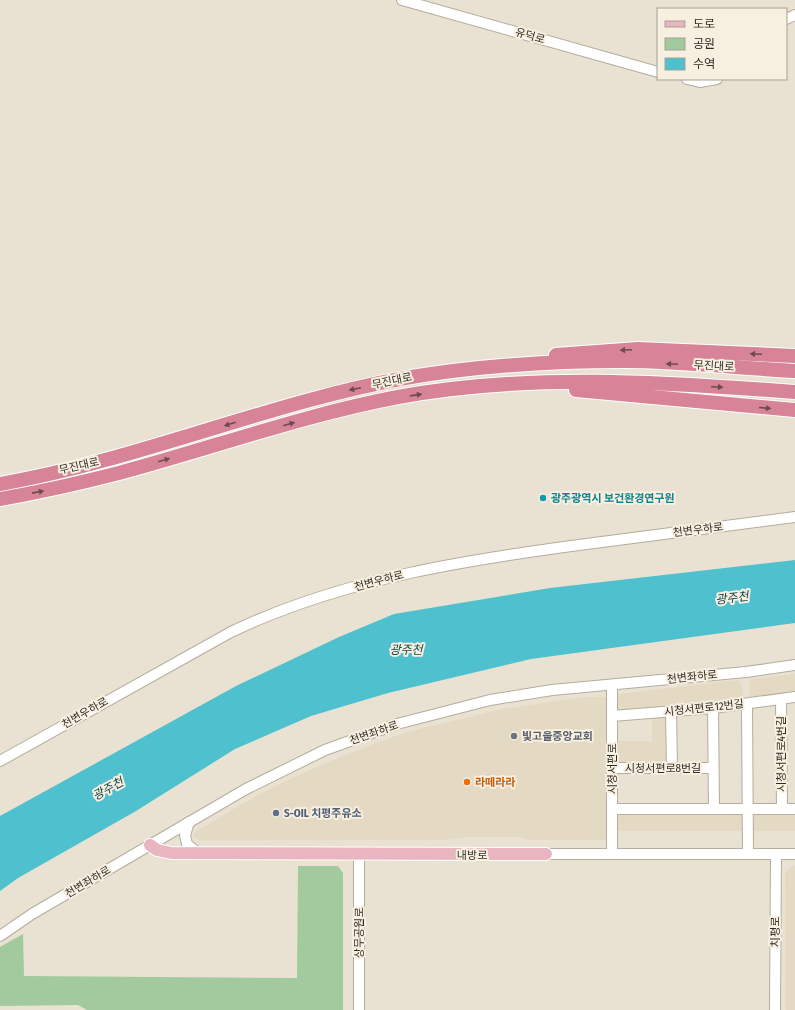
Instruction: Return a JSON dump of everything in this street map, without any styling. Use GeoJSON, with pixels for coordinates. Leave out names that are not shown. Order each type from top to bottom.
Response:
{"type":"FeatureCollection","features":[{"type":"Feature","properties":{"kind":"highway"},"geometry":{"type":"LineString","coordinates":[[490,367],[522,358],[638,349],[692,350],[795,356]]}},
{"type":"Feature","properties":{"kind":"highway","name":"무진대로"},"geometry":{"type":"LineString","coordinates":[[0,484],[110,459],[340,392],[404,378],[490,367],[625,361],[795,371]]}},
{"type":"Feature","properties":{"kind":"highway"},"geometry":{"type":"LineString","coordinates":[[538,382],[565,389],[795,410]]}},
{"type":"Feature","properties":{"kind":"highway","name":"무진대로"},"geometry":{"type":"LineString","coordinates":[[0,499],[119,473],[311,417],[398,397],[481,386],[538,382],[609,382],[795,392]]}},
{"type":"Feature","properties":{"kind":"main road","name":"내방로"},"geometry":{"type":"LineString","coordinates":[[150,845],[157,850],[171,853],[199,854],[546,854]]}},
{"type":"Feature","properties":{"kind":"street","name":"유덕로"},"geometry":{"type":"LineString","coordinates":[[402,0],[657,72]]}},
{"type":"Feature","properties":{"kind":"street"},"geometry":{"type":"LineString","coordinates":[[691,80],[700,82],[711,80]]}},
{"type":"Feature","properties":{"kind":"street","name":"천변우하로"},"geometry":{"type":"LineString","coordinates":[[0,761],[231,632],[270,614],[326,595],[410,573],[505,554],[795,517]]}},
{"type":"Feature","properties":{"kind":"street","name":"천변좌하로"},"geometry":{"type":"LineString","coordinates":[[0,936],[32,914],[246,789],[325,750],[397,724],[490,700],[552,690],[746,672],[795,665]]}},
{"type":"Feature","properties":{"kind":"street","name":"시청서편로"},"geometry":{"type":"LineString","coordinates":[[612,685],[612,854]]}},
{"type":"Feature","properties":{"kind":"street","name":"시청서편로12번길"},"geometry":{"type":"LineString","coordinates":[[612,716],[713,708],[795,697]]}},
{"type":"Feature","properties":{"kind":"street","name":"시청서편로4번길"},"geometry":{"type":"LineString","coordinates":[[781,698],[782,809]]}},
{"type":"Feature","properties":{"kind":"street"},"geometry":{"type":"LineString","coordinates":[[748,704],[748,854]]}},
{"type":"Feature","properties":{"kind":"street"},"geometry":{"type":"LineString","coordinates":[[713,708],[714,809]]}},
{"type":"Feature","properties":{"kind":"street"},"geometry":{"type":"LineString","coordinates":[[671,712],[672,768]]}},
{"type":"Feature","properties":{"kind":"street","name":"시청서편로8번길"},"geometry":{"type":"LineString","coordinates":[[612,768],[713,768]]}},
{"type":"Feature","properties":{"kind":"street"},"geometry":{"type":"LineString","coordinates":[[612,809],[795,809]]}},
{"type":"Feature","properties":{"kind":"street"},"geometry":{"type":"LineString","coordinates":[[189,822],[185,835],[187,844],[199,854]]}},
{"type":"Feature","properties":{"kind":"street","name":"내방로"},"geometry":{"type":"LineString","coordinates":[[546,854],[795,854]]}},
{"type":"Feature","properties":{"kind":"street","name":"치평로"},"geometry":{"type":"LineString","coordinates":[[775,1010],[776,854]]}},
{"type":"Feature","properties":{"kind":"street","name":"상무공원로"},"geometry":{"type":"LineString","coordinates":[[359,855],[359,1010]]}},
{"type":"Feature","properties":{"kind":"shaded area"},"geometry":{"type":"Polygon","coordinates":[[[795,674],[795,693],[754,700],[750,697],[749,683],[752,679],[795,674]]]}},
{"type":"Feature","properties":{"kind":"shaded area"},"geometry":{"type":"Polygon","coordinates":[[[738,680],[741,683],[743,696],[740,700],[620,713],[616,710],[616,698],[619,694],[738,680]]]}},
{"type":"Feature","properties":{"kind":"shaded area"},"geometry":{"type":"Polygon","coordinates":[[[581,697],[607,697],[609,840],[532,840],[520,837],[467,837],[442,840],[198,840],[193,836],[194,833],[235,808],[275,786],[368,746],[410,731],[498,710],[581,697]]]}},
{"type":"Feature","properties":{"kind":"shaded area"},"geometry":{"type":"Polygon","coordinates":[[[664,716],[668,720],[668,760],[664,764],[620,764],[616,760],[616,741],[652,741],[652,717],[664,716]]]}},
{"type":"Feature","properties":{"kind":"shaded area"},"geometry":{"type":"Polygon","coordinates":[[[740,814],[744,818],[744,831],[616,831],[616,818],[620,815],[740,814]]]}},
{"type":"Feature","properties":{"kind":"shaded area"},"geometry":{"type":"Polygon","coordinates":[[[756,814],[795,814],[795,831],[752,831],[752,818],[756,814]]]}},
{"type":"Feature","properties":{"kind":"shaded area"},"geometry":{"type":"Polygon","coordinates":[[[792,866],[795,866],[795,1010],[786,1010],[785,873],[792,866]]]}},
{"type":"Feature","properties":{"kind":"green space"},"geometry":{"type":"Polygon","coordinates":[[[298,866],[338,866],[343,873],[343,1010],[87,1010],[78,1005],[0,1006],[0,947],[23,934],[24,976],[297,978],[298,866]]]}},
{"type":"Feature","properties":{"kind":"water","name":"광주천"},"geometry":{"type":"Polygon","coordinates":[[[795,560],[795,623],[531,659],[388,693],[311,716],[235,749],[136,811],[18,878],[0,891],[0,816],[236,686],[339,637],[394,614],[550,588],[795,560]]]}},
{"type":"Feature","properties":{"kind":"place","name":"광주광역시 보건환경연구원"},"geometry":{"type":"Point","coordinates":[543,498]}},
{"type":"Feature","properties":{"kind":"place","name":"빛고을중앙교회"},"geometry":{"type":"Point","coordinates":[514,736]}},
{"type":"Feature","properties":{"kind":"place","name":"라떼라라"},"geometry":{"type":"Point","coordinates":[467,782]}},
{"type":"Feature","properties":{"kind":"place","name":"S-OIL 치평주유소"},"geometry":{"type":"Point","coordinates":[276,813]}}]}
